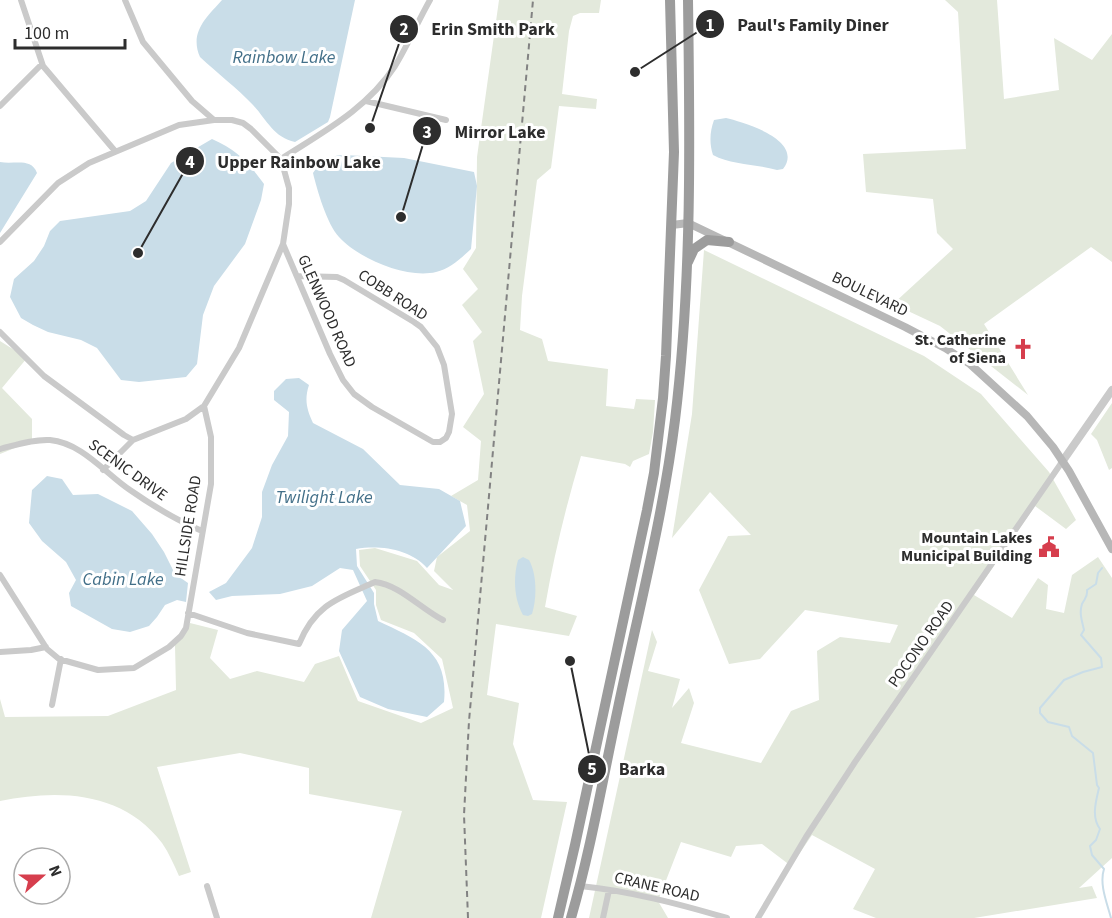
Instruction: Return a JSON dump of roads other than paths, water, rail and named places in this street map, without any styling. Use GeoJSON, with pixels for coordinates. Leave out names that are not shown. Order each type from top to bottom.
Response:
{"type":"FeatureCollection","features":[{"type":"Feature","properties":{"kind":"highway"},"geometry":{"type":"LineString","coordinates":[[558,918],[578,834],[654,473],[665,371],[672,225],[674,121],[670,0]]}},
{"type":"Feature","properties":{"kind":"highway"},"geometry":{"type":"LineString","coordinates":[[571,918],[580,886],[661,505],[675,421],[688,223],[690,148],[688,0]]}},
{"type":"Feature","properties":{"kind":"highway"},"geometry":{"type":"LineString","coordinates":[[686,265],[694,249],[707,240],[729,242]]}},
{"type":"Feature","properties":{"kind":"main road"},"geometry":{"type":"LineString","coordinates":[[672,225],[688,223]]}},
{"type":"Feature","properties":{"kind":"main road","name":"BOULEVARD"},"geometry":{"type":"LineString","coordinates":[[688,223],[905,327],[953,353],[988,379],[1020,408],[1062,462],[1112,549]]}},
{"type":"Feature","properties":{"kind":"street"},"geometry":{"type":"LineString","coordinates":[[21,0],[42,64],[115,151]]}},
{"type":"Feature","properties":{"kind":"street"},"geometry":{"type":"LineString","coordinates":[[125,0],[139,35],[152,55],[192,102],[214,120]]}},
{"type":"Feature","properties":{"kind":"street"},"geometry":{"type":"LineString","coordinates":[[281,159],[340,121],[366,101],[395,66],[430,0]]}},
{"type":"Feature","properties":{"kind":"street"},"geometry":{"type":"LineString","coordinates":[[0,106],[42,64]]}},
{"type":"Feature","properties":{"kind":"street"},"geometry":{"type":"LineString","coordinates":[[366,101],[446,120]]}},
{"type":"Feature","properties":{"kind":"street"},"geometry":{"type":"LineString","coordinates":[[0,242],[58,183],[89,163],[179,125],[214,120],[232,120],[243,123],[281,159],[289,188],[283,244],[243,340],[204,406],[186,419],[133,440],[103,470]]}},
{"type":"Feature","properties":{"kind":"street","name":"GLENWOOD ROAD"},"geometry":{"type":"LineString","coordinates":[[283,244],[330,354],[343,380],[354,394],[406,428],[433,442],[439,442]]}},
{"type":"Feature","properties":{"kind":"street","name":"COBB ROAD"},"geometry":{"type":"LineString","coordinates":[[297,276],[337,277],[344,280],[414,321],[430,337],[444,365],[452,414],[449,432],[446,438],[439,442]]}},
{"type":"Feature","properties":{"kind":"street"},"geometry":{"type":"LineString","coordinates":[[0,332],[44,376],[133,440]]}},
{"type":"Feature","properties":{"kind":"street","name":"POCONO ROAD"},"geometry":{"type":"LineString","coordinates":[[758,918],[806,837],[855,762],[1112,390]]}},
{"type":"Feature","properties":{"kind":"street","name":"HILLSIDE ROAD"},"geometry":{"type":"LineString","coordinates":[[188,613],[210,484],[211,437],[204,406]]}},
{"type":"Feature","properties":{"kind":"street","name":"SCENIC DRIVE"},"geometry":{"type":"LineString","coordinates":[[0,449],[50,440],[76,449],[164,513],[202,531]]}},
{"type":"Feature","properties":{"kind":"street"},"geometry":{"type":"LineString","coordinates":[[0,575],[46,647],[61,659],[98,670],[134,668],[150,660],[181,636],[186,628],[188,613],[247,633],[299,644],[305,630],[317,613],[337,600],[375,582],[393,588],[443,620]]}},
{"type":"Feature","properties":{"kind":"street"},"geometry":{"type":"LineString","coordinates":[[0,652],[46,647]]}},
{"type":"Feature","properties":{"kind":"street"},"geometry":{"type":"LineString","coordinates":[[52,705],[61,659]]}},
{"type":"Feature","properties":{"kind":"street"},"geometry":{"type":"LineString","coordinates":[[207,886],[217,918]]}},
{"type":"Feature","properties":{"kind":"street","name":"CRANE ROAD"},"geometry":{"type":"LineString","coordinates":[[580,886],[675,903],[727,918]]}},
{"type":"Feature","properties":{"kind":"street"},"geometry":{"type":"LineString","coordinates":[[603,918],[609,890]]}},
{"type":"Feature","properties":{"kind":"water","name":"Rainbow Lake"},"geometry":{"type":"Polygon","coordinates":[[[222,0],[355,0],[328,122],[295,142],[288,140],[276,132],[247,99],[200,57],[197,48],[198,32],[222,0]]]}},
{"type":"Feature","properties":{"kind":"water"},"geometry":{"type":"Polygon","coordinates":[[[726,118],[757,128],[779,141],[786,149],[788,159],[783,169],[736,163],[713,155],[710,137],[714,120],[726,118]]]}},
{"type":"Feature","properties":{"kind":"water"},"geometry":{"type":"Polygon","coordinates":[[[212,139],[241,157],[264,184],[261,200],[245,244],[214,286],[203,315],[197,364],[186,377],[139,382],[121,380],[97,348],[81,340],[48,332],[21,318],[10,297],[14,279],[34,261],[50,231],[60,221],[130,211],[146,201],[171,163],[212,139]]]}},
{"type":"Feature","properties":{"kind":"water"},"geometry":{"type":"Polygon","coordinates":[[[343,155],[404,158],[474,172],[477,186],[471,249],[455,263],[436,272],[411,273],[371,260],[348,245],[330,224],[313,173],[325,160],[343,155]]]}},
{"type":"Feature","properties":{"kind":"water"},"geometry":{"type":"Polygon","coordinates":[[[0,162],[26,163],[31,165],[37,173],[0,233],[0,162]]]}},
{"type":"Feature","properties":{"kind":"water","name":"Twilight Lake"},"geometry":{"type":"Polygon","coordinates":[[[299,378],[309,385],[307,405],[313,423],[363,449],[400,485],[439,489],[460,501],[466,526],[427,568],[412,556],[394,550],[356,549],[357,566],[374,593],[378,621],[418,642],[436,659],[441,670],[444,702],[427,717],[388,709],[360,697],[339,651],[342,630],[367,601],[353,570],[340,568],[312,586],[280,594],[232,596],[216,600],[209,592],[226,583],[252,548],[262,517],[262,492],[272,465],[288,436],[289,412],[274,400],[274,391],[286,379],[299,378]]]}},
{"type":"Feature","properties":{"kind":"water","name":"Cabin Lake"},"geometry":{"type":"Polygon","coordinates":[[[47,476],[62,479],[73,495],[98,494],[132,511],[152,534],[175,574],[188,583],[186,602],[177,600],[165,605],[149,626],[130,632],[112,629],[71,606],[69,593],[76,580],[66,562],[42,541],[29,523],[32,490],[47,476]]]}},
{"type":"Feature","properties":{"kind":"water"},"geometry":{"type":"Polygon","coordinates":[[[523,557],[529,560],[535,579],[534,608],[532,614],[528,616],[523,615],[520,609],[515,588],[518,560],[523,557]]]}},
{"type":"Feature","properties":{"kind":"waterway"},"geometry":{"type":"LineString","coordinates":[[1102,568],[1098,573],[1096,584],[1087,590],[1081,611],[1084,630],[1081,635],[1101,658],[1102,667],[1064,680],[1040,708],[1040,713],[1048,722],[1069,727],[1072,736],[1093,753],[1099,788],[1095,814],[1100,829],[1096,840],[1090,846],[1092,855],[1104,869],[1103,887],[1111,918]]}},
{"type":"Feature","properties":{"kind":"railway"},"geometry":{"type":"LineString","coordinates":[[468,918],[464,815],[469,721],[533,0]]}},
{"type":"Feature","properties":{"kind":"place","name":"Paul's Family Diner"},"geometry":{"type":"Point","coordinates":[635,72]}},
{"type":"Feature","properties":{"kind":"place","name":"Erin Smith Park"},"geometry":{"type":"Point","coordinates":[370,128]}},
{"type":"Feature","properties":{"kind":"place","name":"Mirror Lake"},"geometry":{"type":"Point","coordinates":[401,217]}},
{"type":"Feature","properties":{"kind":"place","name":"Upper Rainbow Lake"},"geometry":{"type":"Point","coordinates":[138,253]}},
{"type":"Feature","properties":{"kind":"place","name":"St. Catherine of Siena"},"geometry":{"type":"Point","coordinates":[1023,349]}},
{"type":"Feature","properties":{"kind":"place","name":"Mountain Lakes Municipal Building"},"geometry":{"type":"Point","coordinates":[1049,547]}},
{"type":"Feature","properties":{"kind":"place","name":"Barka"},"geometry":{"type":"Point","coordinates":[570,661]}}]}
